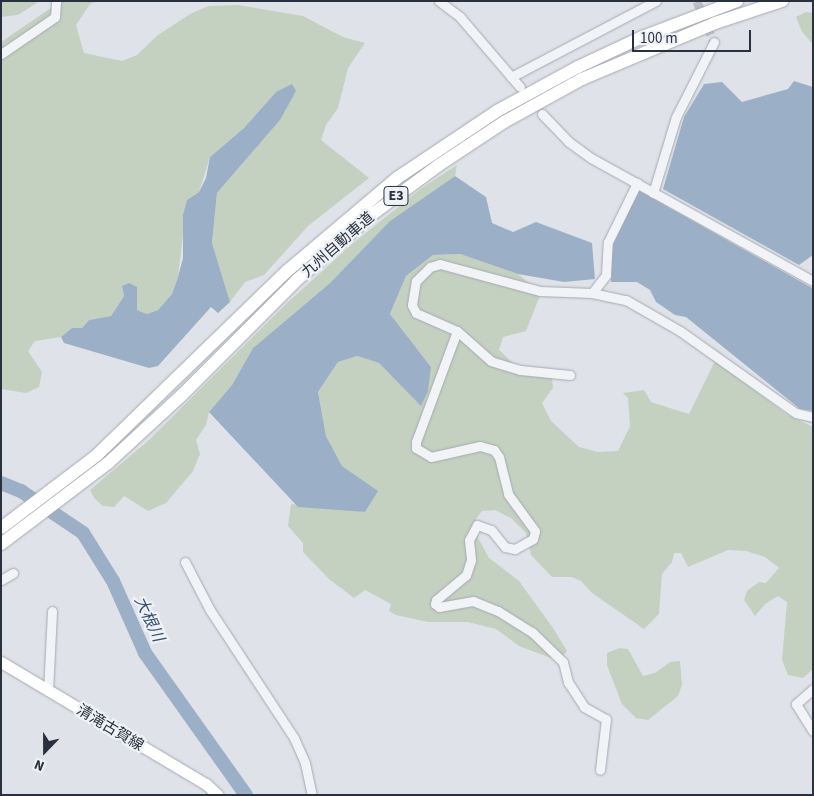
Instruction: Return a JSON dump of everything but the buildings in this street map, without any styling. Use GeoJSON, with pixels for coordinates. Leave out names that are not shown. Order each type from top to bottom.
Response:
{"type":"FeatureCollection","features":[{"type":"Feature","properties":{"kind":"highway","name":"九州自動車道"},"geometry":{"type":"LineString","coordinates":[[1,528],[62,483],[164,393],[294,265],[397,178],[497,111],[578,67],[642,37],[737,1]]}},
{"type":"Feature","properties":{"kind":"highway","name":"九州自動車道"},"geometry":{"type":"LineString","coordinates":[[1,544],[31,524],[76,489],[182,396],[298,279],[374,213],[439,164],[504,122],[582,79],[715,23],[782,1]]}},
{"type":"Feature","properties":{"kind":"main road","name":"清滝古賀線"},"geometry":{"type":"LineString","coordinates":[[1,662],[206,784],[218,795]]}},
{"type":"Feature","properties":{"kind":"street"},"geometry":{"type":"LineString","coordinates":[[1,54],[55,17],[56,1]]}},
{"type":"Feature","properties":{"kind":"street"},"geometry":{"type":"LineString","coordinates":[[439,1],[460,17],[520,87]]}},
{"type":"Feature","properties":{"kind":"street"},"geometry":{"type":"LineString","coordinates":[[511,76],[656,1]]}},
{"type":"Feature","properties":{"kind":"street"},"geometry":{"type":"LineString","coordinates":[[653,192],[676,116],[714,42]]}},
{"type":"Feature","properties":{"kind":"street"},"geometry":{"type":"LineString","coordinates":[[542,114],[579,150],[813,281]]}},
{"type":"Feature","properties":{"kind":"street"},"geometry":{"type":"LineString","coordinates":[[592,293],[606,275],[608,242],[637,184]]}},
{"type":"Feature","properties":{"kind":"street"},"geometry":{"type":"LineString","coordinates":[[570,375],[501,366],[456,331],[416,313],[412,305],[416,281],[430,267],[440,264],[455,266],[540,291],[592,293],[641,306],[796,413],[813,417]]}},
{"type":"Feature","properties":{"kind":"street"},"geometry":{"type":"LineString","coordinates":[[456,331],[416,442],[416,448],[431,457],[480,446],[494,450],[499,457],[508,494],[535,531],[533,539],[515,549],[505,546],[491,530],[477,525],[469,540],[471,560],[466,575],[435,604],[439,607],[474,601],[498,610],[532,632],[563,662],[568,682],[584,707],[606,719],[600,770]]}},
{"type":"Feature","properties":{"kind":"street"},"geometry":{"type":"LineString","coordinates":[[185,562],[210,610],[294,738],[305,763],[312,795]]}},
{"type":"Feature","properties":{"kind":"street"},"geometry":{"type":"LineString","coordinates":[[1,580],[13,573]]}},
{"type":"Feature","properties":{"kind":"street"},"geometry":{"type":"LineString","coordinates":[[48,691],[52,611]]}},
{"type":"Feature","properties":{"kind":"street"},"geometry":{"type":"LineString","coordinates":[[813,689],[796,704],[813,731]]}},
{"type":"Feature","properties":{"kind":"green space"},"geometry":{"type":"Polygon","coordinates":[[[1,1],[40,1],[18,15],[1,17],[1,1]]]}},
{"type":"Feature","properties":{"kind":"green space"},"geometry":{"type":"Polygon","coordinates":[[[61,1],[98,1],[90,4],[76,25],[84,53],[122,61],[137,55],[158,35],[190,14],[209,6],[238,5],[303,16],[343,37],[365,43],[348,68],[338,108],[326,125],[321,140],[369,178],[308,226],[264,275],[245,282],[230,302],[212,243],[217,193],[280,120],[276,92],[244,128],[210,157],[199,192],[187,200],[178,277],[172,294],[158,310],[147,314],[137,310],[122,287],[124,296],[111,316],[89,320],[82,328],[72,328],[61,337],[35,341],[28,351],[42,372],[39,387],[26,393],[1,389],[1,42],[61,1]]]}},
{"type":"Feature","properties":{"kind":"green space"},"geometry":{"type":"Polygon","coordinates":[[[806,12],[813,13],[813,44],[802,32],[796,17],[806,12]]]}},
{"type":"Feature","properties":{"kind":"green space"},"geometry":{"type":"Polygon","coordinates":[[[457,165],[455,176],[390,221],[330,283],[253,348],[232,385],[209,412],[206,425],[196,440],[200,454],[193,471],[166,503],[148,511],[124,496],[114,507],[103,506],[94,498],[90,490],[149,440],[286,304],[352,244],[422,188],[457,165]]]}},
{"type":"Feature","properties":{"kind":"green space"},"geometry":{"type":"Polygon","coordinates":[[[460,254],[518,274],[541,293],[526,331],[503,337],[499,350],[515,365],[552,377],[553,388],[542,403],[551,421],[579,447],[598,452],[618,451],[630,426],[628,398],[623,393],[644,390],[651,402],[689,414],[715,361],[786,414],[813,427],[813,669],[803,678],[788,675],[782,660],[787,602],[778,596],[765,604],[755,616],[744,600],[747,591],[759,582],[766,583],[779,568],[765,557],[746,551],[728,550],[688,567],[681,553],[674,553],[672,562],[662,574],[659,614],[644,629],[592,593],[581,581],[572,577],[552,577],[531,555],[526,533],[511,518],[495,510],[482,511],[476,519],[478,538],[489,558],[519,581],[553,628],[567,651],[559,661],[519,646],[496,629],[468,622],[428,622],[396,615],[389,611],[391,604],[365,590],[354,598],[329,579],[303,552],[303,543],[288,526],[291,504],[365,512],[377,491],[342,466],[326,436],[318,392],[338,362],[357,356],[379,363],[421,405],[431,367],[390,314],[406,276],[433,255],[460,254]]]}},
{"type":"Feature","properties":{"kind":"green space"},"geometry":{"type":"Polygon","coordinates":[[[619,648],[628,649],[643,676],[655,673],[670,662],[680,661],[682,685],[678,696],[648,720],[636,718],[622,704],[607,665],[607,653],[619,648]]]}},
{"type":"Feature","properties":{"kind":"water"},"geometry":{"type":"Polygon","coordinates":[[[794,81],[813,87],[813,255],[799,265],[663,189],[684,117],[704,84],[722,82],[742,102],[788,89],[794,81]]]}},
{"type":"Feature","properties":{"kind":"water"},"geometry":{"type":"Polygon","coordinates":[[[292,84],[296,91],[280,120],[217,193],[212,243],[230,302],[218,313],[211,307],[158,366],[149,368],[64,343],[61,337],[72,328],[82,328],[89,320],[111,316],[124,296],[122,286],[129,283],[137,287],[137,310],[147,314],[158,310],[172,294],[178,277],[183,258],[183,215],[187,200],[199,192],[206,178],[210,157],[244,128],[276,92],[292,84]]]}},
{"type":"Feature","properties":{"kind":"water"},"geometry":{"type":"Polygon","coordinates":[[[455,176],[486,197],[492,223],[513,232],[536,222],[592,243],[595,279],[564,282],[518,274],[460,254],[433,255],[406,276],[390,314],[431,367],[428,391],[421,406],[379,363],[357,356],[338,362],[318,392],[326,436],[342,466],[378,491],[365,512],[298,507],[209,412],[232,385],[253,348],[330,283],[390,221],[455,176]]]}},
{"type":"Feature","properties":{"kind":"water"},"geometry":{"type":"Polygon","coordinates":[[[638,190],[812,288],[812,411],[800,409],[686,317],[675,315],[656,302],[650,290],[637,282],[611,282],[611,242],[638,190]]]}},
{"type":"Feature","properties":{"kind":"waterway","name":"大根川"},"geometry":{"type":"LineString","coordinates":[[1,483],[21,491],[83,533],[113,581],[145,653],[246,795]]}},
{"type":"Feature","properties":{"kind":"tunnel"},"geometry":{"type":"LineString","coordinates":[[697,1],[714,42]]}}]}
